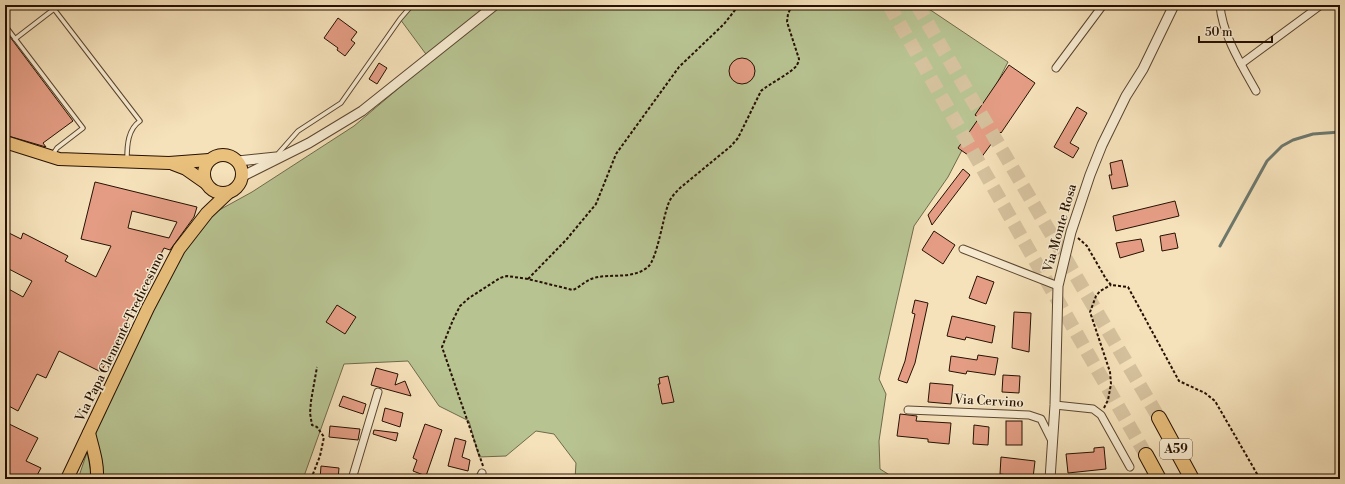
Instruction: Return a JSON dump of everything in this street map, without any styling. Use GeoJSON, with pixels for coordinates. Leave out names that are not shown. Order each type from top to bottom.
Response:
{"type":"FeatureCollection","features":[{"type":"Feature","properties":{"kind":"highway","name":"A59"},"geometry":{"type":"LineString","coordinates":[[1159,418],[1192,479]]}},
{"type":"Feature","properties":{"kind":"highway","name":"A59"},"geometry":{"type":"LineString","coordinates":[[1146,455],[1159,479]]}},
{"type":"Feature","properties":{"kind":"main road"},"geometry":{"type":"LineString","coordinates":[[5,142],[59,159],[170,163],[209,160]]}},
{"type":"Feature","properties":{"kind":"main road"},"geometry":{"type":"LineString","coordinates":[[170,163],[186,169],[218,193],[228,193],[236,189],[243,176],[242,168],[238,161],[232,156],[224,154],[214,156],[209,160],[204,170],[204,177],[209,186]]}},
{"type":"Feature","properties":{"kind":"main road","name":"Via Papa Clemente Tredicesimo"},"geometry":{"type":"LineString","coordinates":[[207,213],[209,186]]}},
{"type":"Feature","properties":{"kind":"main road","name":"Via Papa Clemente Tredicesimo"},"geometry":{"type":"LineString","coordinates":[[67,479],[148,308],[179,249],[207,213],[228,193]]}},
{"type":"Feature","properties":{"kind":"main road"},"geometry":{"type":"LineString","coordinates":[[89,433],[98,468],[97,479]]}},
{"type":"Feature","properties":{"kind":"street"},"geometry":{"type":"LineString","coordinates":[[243,176],[278,156],[309,143],[362,111],[495,5]]}},
{"type":"Feature","properties":{"kind":"street"},"geometry":{"type":"LineString","coordinates":[[1056,68],[1103,5]]}},
{"type":"Feature","properties":{"kind":"street","name":"Via Monte Rosa"},"geometry":{"type":"LineString","coordinates":[[1050,479],[1055,405],[1058,286],[1071,232],[1090,174],[1102,146],[1126,96],[1143,69],[1174,5]]}},
{"type":"Feature","properties":{"kind":"street"},"geometry":{"type":"LineString","coordinates":[[1220,5],[1221,15],[1227,33],[1241,64],[1256,91]]}},
{"type":"Feature","properties":{"kind":"street"},"geometry":{"type":"LineString","coordinates":[[1241,64],[1321,5]]}},
{"type":"Feature","properties":{"kind":"street"},"geometry":{"type":"LineString","coordinates":[[238,161],[278,156]]}},
{"type":"Feature","properties":{"kind":"street"},"geometry":{"type":"LineString","coordinates":[[963,249],[1058,286]]}},
{"type":"Feature","properties":{"kind":"street"},"geometry":{"type":"LineString","coordinates":[[352,479],[378,392]]}},
{"type":"Feature","properties":{"kind":"street"},"geometry":{"type":"LineString","coordinates":[[1055,405],[1093,409],[1101,415],[1130,467]]}},
{"type":"Feature","properties":{"kind":"street","name":"Via Cervino"},"geometry":{"type":"LineString","coordinates":[[908,410],[1029,415],[1041,419],[1053,444]]}},
{"type":"Feature","properties":{"kind":"lane"},"geometry":{"type":"LineString","coordinates":[[278,156],[298,131],[341,103],[400,19],[412,5]]}},
{"type":"Feature","properties":{"kind":"lane"},"geometry":{"type":"LineString","coordinates":[[15,38],[54,9],[140,120],[135,124],[128,140],[128,161]]}},
{"type":"Feature","properties":{"kind":"lane"},"geometry":{"type":"LineString","coordinates":[[5,29],[7,28],[15,38],[83,128],[57,148],[51,157]]}},
{"type":"Feature","properties":{"kind":"path"},"geometry":{"type":"LineString","coordinates":[[528,279],[566,240],[596,204],[616,154],[679,67],[724,24],[739,5]]}},
{"type":"Feature","properties":{"kind":"path"},"geometry":{"type":"LineString","coordinates":[[481,476],[483,464],[442,347],[460,306],[469,298],[500,278],[507,276],[528,279],[572,290],[594,277],[630,275],[640,272],[649,266],[654,256],[668,204],[673,196],[680,188],[731,146],[738,138],[761,91],[794,69],[798,64],[799,59],[787,22],[788,14],[792,5]]}},
{"type":"Feature","properties":{"kind":"path"},"geometry":{"type":"LineString","coordinates":[[1071,232],[1087,246],[1111,285]]}},
{"type":"Feature","properties":{"kind":"path"},"geometry":{"type":"LineString","coordinates":[[1101,415],[1108,400],[1111,384],[1110,372],[1090,312],[1096,296],[1100,291],[1111,285],[1128,287],[1179,381],[1205,394],[1215,401],[1260,479]]}},
{"type":"Feature","properties":{"kind":"path"},"geometry":{"type":"LineString","coordinates":[[310,479],[320,456],[324,437],[317,427],[312,425],[310,413],[317,367]]}},
{"type":"Feature","properties":{"kind":"green space"},"geometry":{"type":"Polygon","coordinates":[[[412,5],[923,5],[1008,62],[948,177],[914,226],[879,379],[886,394],[879,441],[880,469],[896,479],[575,479],[576,463],[554,434],[536,431],[506,456],[479,457],[469,421],[439,406],[408,361],[344,364],[303,479],[78,479],[96,426],[108,397],[184,249],[212,214],[252,192],[354,126],[431,61],[400,19],[412,5]]]}},
{"type":"Feature","properties":{"kind":"building"},"geometry":{"type":"Polygon","coordinates":[[[338,18],[357,32],[351,40],[355,43],[345,56],[337,50],[338,48],[324,38],[338,18]]]}},
{"type":"Feature","properties":{"kind":"building"},"geometry":{"type":"Polygon","coordinates":[[[10,37],[73,121],[43,143],[46,147],[5,135],[5,41],[10,37]]]}},
{"type":"Feature","properties":{"kind":"building"},"geometry":{"type":"Polygon","coordinates":[[[742,58],[751,62],[755,71],[751,80],[742,84],[733,80],[729,71],[733,62],[742,58]]]}},
{"type":"Feature","properties":{"kind":"building"},"geometry":{"type":"Polygon","coordinates":[[[379,63],[387,68],[377,84],[369,79],[379,63]]]}},
{"type":"Feature","properties":{"kind":"building"},"geometry":{"type":"Polygon","coordinates":[[[1009,65],[1035,83],[1001,133],[1000,132],[978,162],[958,148],[979,118],[975,115],[1009,65]]]}},
{"type":"Feature","properties":{"kind":"building"},"geometry":{"type":"Polygon","coordinates":[[[1077,107],[1087,113],[1070,143],[1079,148],[1073,158],[1054,147],[1077,107]]]}},
{"type":"Feature","properties":{"kind":"building"},"geometry":{"type":"Polygon","coordinates":[[[1122,160],[1128,186],[1112,189],[1109,175],[1112,175],[1110,163],[1122,160]]]}},
{"type":"Feature","properties":{"kind":"building"},"geometry":{"type":"Polygon","coordinates":[[[963,169],[970,175],[932,225],[928,215],[963,169]]]}},
{"type":"Feature","properties":{"kind":"building"},"geometry":{"type":"Polygon","coordinates":[[[95,182],[197,207],[194,217],[170,250],[164,248],[101,372],[59,351],[46,378],[37,374],[18,411],[5,404],[5,287],[23,297],[32,281],[5,267],[5,231],[21,239],[23,233],[68,256],[65,261],[96,277],[111,246],[81,239],[95,182]],[[132,211],[128,228],[169,238],[177,222],[132,211]]]}},
{"type":"Feature","properties":{"kind":"building"},"geometry":{"type":"Polygon","coordinates":[[[1175,201],[1179,216],[1116,231],[1113,216],[1175,201]]]}},
{"type":"Feature","properties":{"kind":"building"},"geometry":{"type":"Polygon","coordinates":[[[934,231],[955,245],[943,264],[922,250],[934,231]]]}},
{"type":"Feature","properties":{"kind":"building"},"geometry":{"type":"Polygon","coordinates":[[[1175,233],[1178,248],[1162,251],[1160,236],[1175,233]]]}},
{"type":"Feature","properties":{"kind":"building"},"geometry":{"type":"Polygon","coordinates":[[[1141,239],[1144,251],[1120,258],[1116,243],[1141,239]]]}},
{"type":"Feature","properties":{"kind":"building"},"geometry":{"type":"Polygon","coordinates":[[[977,276],[994,282],[986,304],[969,298],[977,276]]]}},
{"type":"Feature","properties":{"kind":"building"},"geometry":{"type":"Polygon","coordinates":[[[915,300],[928,303],[915,363],[907,383],[898,380],[905,361],[915,314],[912,313],[915,300]]]}},
{"type":"Feature","properties":{"kind":"building"},"geometry":{"type":"Polygon","coordinates":[[[337,305],[356,317],[345,334],[326,322],[337,305]]]}},
{"type":"Feature","properties":{"kind":"building"},"geometry":{"type":"Polygon","coordinates":[[[1014,312],[1031,313],[1029,352],[1012,348],[1014,312]]]}},
{"type":"Feature","properties":{"kind":"building"},"geometry":{"type":"Polygon","coordinates":[[[952,316],[995,326],[992,343],[966,337],[965,340],[947,336],[952,316]]]}},
{"type":"Feature","properties":{"kind":"building"},"geometry":{"type":"Polygon","coordinates":[[[978,355],[998,358],[995,375],[967,371],[966,374],[949,371],[951,356],[977,360],[978,355]]]}},
{"type":"Feature","properties":{"kind":"building"},"geometry":{"type":"Polygon","coordinates":[[[376,368],[398,374],[395,385],[405,381],[411,396],[371,385],[376,368]]]}},
{"type":"Feature","properties":{"kind":"building"},"geometry":{"type":"Polygon","coordinates":[[[1003,375],[1020,376],[1019,393],[1002,392],[1003,375]]]}},
{"type":"Feature","properties":{"kind":"building"},"geometry":{"type":"Polygon","coordinates":[[[668,376],[674,402],[662,404],[658,384],[660,384],[659,378],[668,376]]]}},
{"type":"Feature","properties":{"kind":"building"},"geometry":{"type":"Polygon","coordinates":[[[930,383],[953,385],[951,404],[928,402],[930,383]]]}},
{"type":"Feature","properties":{"kind":"building"},"geometry":{"type":"Polygon","coordinates":[[[343,396],[366,404],[363,414],[339,406],[343,396]]]}},
{"type":"Feature","properties":{"kind":"building"},"geometry":{"type":"Polygon","coordinates":[[[385,408],[403,413],[400,427],[382,421],[385,408]]]}},
{"type":"Feature","properties":{"kind":"building"},"geometry":{"type":"Polygon","coordinates":[[[900,414],[917,416],[916,421],[951,423],[949,444],[928,442],[928,439],[897,436],[900,414]]]}},
{"type":"Feature","properties":{"kind":"building"},"geometry":{"type":"Polygon","coordinates":[[[1006,421],[1022,421],[1022,445],[1006,445],[1006,421]]]}},
{"type":"Feature","properties":{"kind":"building"},"geometry":{"type":"Polygon","coordinates":[[[5,422],[38,438],[26,461],[41,468],[35,479],[5,479],[5,422]]]}},
{"type":"Feature","properties":{"kind":"building"},"geometry":{"type":"Polygon","coordinates":[[[425,424],[442,430],[426,476],[413,471],[417,460],[413,458],[425,424]]]}},
{"type":"Feature","properties":{"kind":"building"},"geometry":{"type":"Polygon","coordinates":[[[974,425],[989,427],[988,445],[973,444],[974,425]]]}},
{"type":"Feature","properties":{"kind":"building"},"geometry":{"type":"Polygon","coordinates":[[[330,426],[360,429],[358,440],[329,437],[330,426]]]}},
{"type":"Feature","properties":{"kind":"building"},"geometry":{"type":"Polygon","coordinates":[[[374,430],[398,433],[396,441],[373,434],[374,430]]]}},
{"type":"Feature","properties":{"kind":"building"},"geometry":{"type":"Polygon","coordinates":[[[455,438],[466,441],[462,457],[470,460],[468,471],[448,466],[455,438]]]}},
{"type":"Feature","properties":{"kind":"building"},"geometry":{"type":"Polygon","coordinates":[[[1104,447],[1106,469],[1068,473],[1066,454],[1094,452],[1094,448],[1104,447]]]}},
{"type":"Feature","properties":{"kind":"building"},"geometry":{"type":"Polygon","coordinates":[[[1001,457],[1035,461],[1033,478],[1000,474],[1001,457]]]}},
{"type":"Feature","properties":{"kind":"building"},"geometry":{"type":"Polygon","coordinates":[[[321,466],[339,468],[338,479],[320,479],[321,466]]]}},
{"type":"Feature","properties":{"kind":"waterway"},"geometry":{"type":"LineString","coordinates":[[1220,246],[1267,161],[1282,146],[1293,140],[1313,134],[1340,132]]}},
{"type":"Feature","properties":{"kind":"tunnel"},"geometry":{"type":"LineString","coordinates":[[889,5],[1146,455]]}},
{"type":"Feature","properties":{"kind":"tunnel"},"geometry":{"type":"LineString","coordinates":[[917,5],[1159,418]]}}]}
